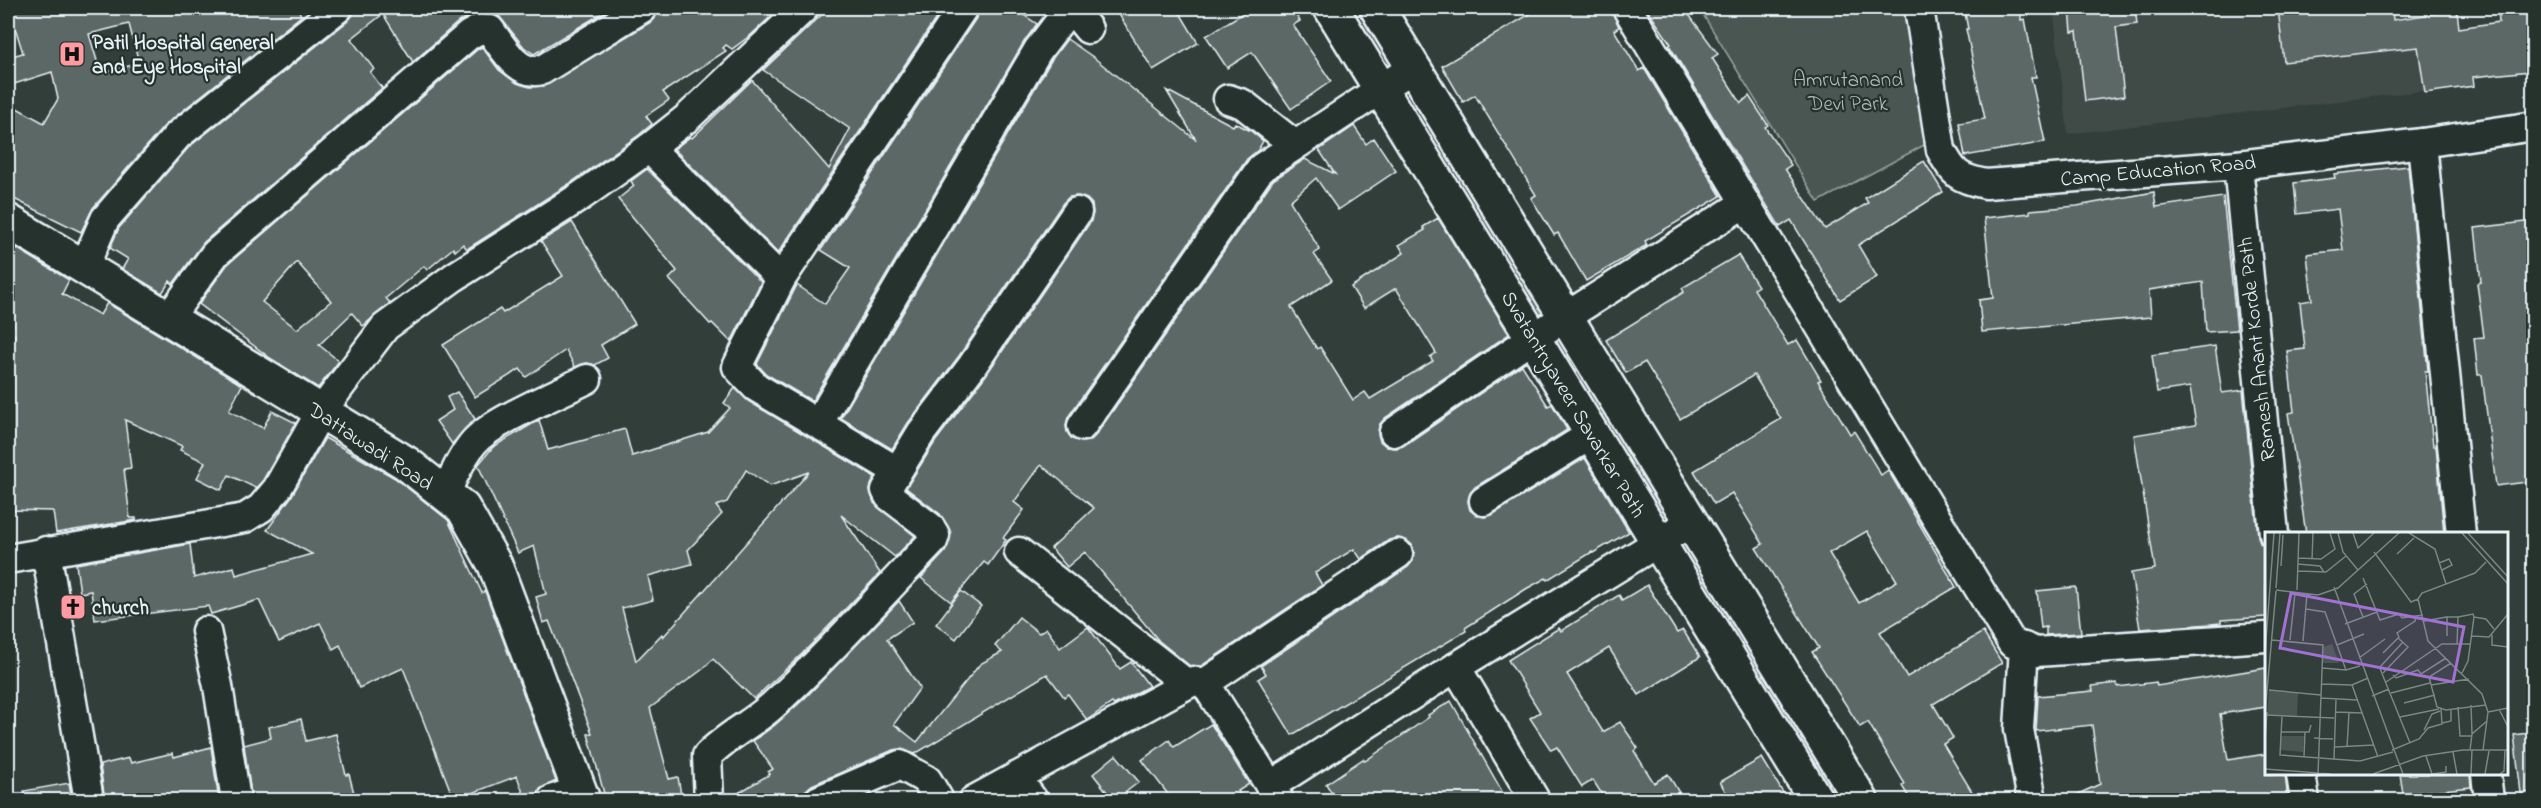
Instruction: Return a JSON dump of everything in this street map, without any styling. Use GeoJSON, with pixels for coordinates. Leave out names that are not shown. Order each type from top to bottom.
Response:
{"type":"FeatureCollection","features":[{"type":"Feature","properties":{"kind":"main road","name":"Svatantryaveer Savarkar Path"},"geometry":{"type":"LineString","coordinates":[[1331,8],[1816,801]]}},
{"type":"Feature","properties":{"kind":"main road","name":"Svatantryaveer Savarkar Path"},"geometry":{"type":"LineString","coordinates":[[1377,8],[1861,801]]}},
{"type":"Feature","properties":{"kind":"main road","name":"Dattawadi Road"},"geometry":{"type":"LineString","coordinates":[[8,221],[406,463],[463,508],[495,565],[571,797]]}},
{"type":"Feature","properties":{"kind":"street"},"geometry":{"type":"LineString","coordinates":[[84,267],[105,219],[178,135],[338,8]]}},
{"type":"Feature","properties":{"kind":"street"},"geometry":{"type":"LineString","coordinates":[[168,319],[215,254],[469,34],[480,29],[490,30],[518,64],[526,71],[534,72],[542,70],[642,8]]}},
{"type":"Feature","properties":{"kind":"street"},"geometry":{"type":"LineString","coordinates":[[8,559],[245,518],[261,508],[277,489],[320,412],[385,327],[454,277],[578,198],[649,148],[687,118],[804,8]]}},
{"type":"Feature","properties":{"kind":"street"},"geometry":{"type":"LineString","coordinates":[[897,471],[756,387],[737,367],[781,279],[963,8]]}},
{"type":"Feature","properties":{"kind":"street"},"geometry":{"type":"LineString","coordinates":[[1627,8],[1995,619],[2012,643],[2037,652],[2265,637]]}},
{"type":"Feature","properties":{"kind":"street","name":"Camp Education Road"},"geometry":{"type":"LineString","coordinates":[[1919,8],[1941,150],[1950,169],[1965,180],[1986,184],[2238,165],[2422,143],[2534,126]]}},
{"type":"Feature","properties":{"kind":"street"},"geometry":{"type":"LineString","coordinates":[[818,424],[1038,50],[1077,15]]}},
{"type":"Feature","properties":{"kind":"street"},"geometry":{"type":"LineString","coordinates":[[1082,426],[1261,168],[1414,67]]}},
{"type":"Feature","properties":{"kind":"street"},"geometry":{"type":"LineString","coordinates":[[1228,99],[1243,104],[1255,112],[1295,146]]}},
{"type":"Feature","properties":{"kind":"street"},"geometry":{"type":"LineString","coordinates":[[2422,143],[2462,532]]}},
{"type":"Feature","properties":{"kind":"street"},"geometry":{"type":"LineString","coordinates":[[649,148],[781,279]]}},
{"type":"Feature","properties":{"kind":"street","name":"Ramesh Anant Korde Path"},"geometry":{"type":"LineString","coordinates":[[2238,165],[2274,532]]}},
{"type":"Feature","properties":{"kind":"street"},"geometry":{"type":"LineString","coordinates":[[1394,432],[1534,338],[1745,203]]}},
{"type":"Feature","properties":{"kind":"street"},"geometry":{"type":"LineString","coordinates":[[709,801],[707,756],[717,745],[771,707],[843,636],[933,541],[935,535],[930,527],[886,493],[921,433],[972,366],[1077,212]]}},
{"type":"Feature","properties":{"kind":"street"},"geometry":{"type":"LineString","coordinates":[[445,495],[465,454],[477,439],[494,426],[587,379]]}},
{"type":"Feature","properties":{"kind":"street"},"geometry":{"type":"LineString","coordinates":[[1484,501],[1592,434]]}},
{"type":"Feature","properties":{"kind":"street"},"geometry":{"type":"LineString","coordinates":[[1019,552],[1196,684],[1275,793],[1456,666],[1691,522]]}},
{"type":"Feature","properties":{"kind":"street"},"geometry":{"type":"LineString","coordinates":[[46,551],[89,801]]}},
{"type":"Feature","properties":{"kind":"street"},"geometry":{"type":"LineString","coordinates":[[974,801],[1196,684],[1398,554]]}},
{"type":"Feature","properties":{"kind":"street"},"geometry":{"type":"LineString","coordinates":[[206,631],[218,686],[236,801]]}},
{"type":"Feature","properties":{"kind":"street"},"geometry":{"type":"LineString","coordinates":[[2024,647],[2019,729],[2032,801]]}},
{"type":"Feature","properties":{"kind":"street"},"geometry":{"type":"LineString","coordinates":[[1456,666],[1535,801]]}},
{"type":"Feature","properties":{"kind":"street"},"geometry":{"type":"LineString","coordinates":[[819,801],[900,765],[927,780],[939,801]]}},
{"type":"Feature","properties":{"kind":"street"},"geometry":{"type":"LineString","coordinates":[[2301,775],[2305,801]]}},
{"type":"Feature","properties":{"kind":"street"},"geometry":{"type":"LineString","coordinates":[[2486,775],[2488,801]]}},
{"type":"Feature","properties":{"kind":"street"},"geometry":{"type":"LineString","coordinates":[[1016,777],[1033,801]]}},
{"type":"Feature","properties":{"kind":"shaded area"},"geometry":{"type":"Polygon","coordinates":[[[2053,8],[2420,8],[2430,90],[2068,134],[2053,8]]]}},
{"type":"Feature","properties":{"kind":"green space","name":"Amrutanand Devi Park"},"geometry":{"type":"Polygon","coordinates":[[[1699,8],[1919,8],[1939,137],[1818,202],[1699,8]]]}},
{"type":"Feature","properties":{"kind":"building"},"geometry":{"type":"Polygon","coordinates":[[[9,8],[298,8],[301,16],[166,124],[93,208],[81,232],[8,196],[8,103],[44,123],[58,99],[52,72],[8,86],[8,57],[23,53],[9,8]],[[129,24],[89,34],[101,74],[139,63],[129,24]]]}},
{"type":"Feature","properties":{"kind":"building"},"geometry":{"type":"Polygon","coordinates":[[[354,8],[611,8],[534,54],[524,47],[499,16],[473,14],[458,22],[413,62],[383,14],[351,39],[374,69],[370,72],[382,88],[204,242],[173,284],[170,281],[162,293],[122,269],[128,259],[110,248],[119,228],[189,147],[348,21],[353,15],[354,8]]]}},
{"type":"Feature","properties":{"kind":"building"},"geometry":{"type":"Polygon","coordinates":[[[658,8],[780,8],[732,49],[726,45],[723,48],[726,51],[663,92],[669,100],[646,116],[652,124],[639,135],[569,184],[467,249],[463,244],[455,251],[453,248],[427,270],[424,266],[386,298],[390,303],[363,326],[352,313],[319,345],[339,361],[318,388],[270,358],[199,304],[227,265],[478,49],[482,47],[499,70],[517,83],[530,87],[544,86],[651,22],[658,8]],[[297,262],[262,302],[297,329],[331,301],[297,262]]]}},
{"type":"Feature","properties":{"kind":"building"},"geometry":{"type":"Polygon","coordinates":[[[829,8],[943,8],[778,253],[674,149],[690,137],[692,138],[752,80],[829,169],[850,129],[763,70],[829,8]]]}},
{"type":"Feature","properties":{"kind":"building"},"geometry":{"type":"Polygon","coordinates":[[[979,8],[1013,8],[1037,24],[1024,42],[812,401],[766,374],[757,364],[797,285],[825,304],[850,268],[821,250],[977,17],[979,8]]]}},
{"type":"Feature","properties":{"kind":"building"},"geometry":{"type":"Polygon","coordinates":[[[1115,8],[1177,8],[1198,43],[1153,70],[1115,8]]]}},
{"type":"Feature","properties":{"kind":"building"},"geometry":{"type":"Polygon","coordinates":[[[1251,8],[1291,8],[1300,21],[1293,25],[1331,81],[1291,109],[1252,52],[1227,68],[1206,36],[1251,8]]]}},
{"type":"Feature","properties":{"kind":"building"},"geometry":{"type":"Polygon","coordinates":[[[1540,8],[1611,8],[1619,27],[1614,30],[1639,71],[1644,68],[1721,196],[1645,241],[1647,245],[1586,281],[1558,233],[1554,235],[1531,198],[1536,195],[1475,95],[1463,102],[1442,66],[1540,8]]]}},
{"type":"Feature","properties":{"kind":"building"},"geometry":{"type":"Polygon","coordinates":[[[1646,8],[1684,8],[1718,54],[1712,58],[1741,103],[1749,96],[1768,125],[1765,127],[1791,165],[1785,169],[1825,229],[1868,203],[1865,198],[1924,161],[1943,192],[1858,245],[1877,277],[1840,300],[1791,220],[1780,227],[1669,45],[1671,44],[1646,8]]]}},
{"type":"Feature","properties":{"kind":"building"},"geometry":{"type":"Polygon","coordinates":[[[1964,8],[2015,8],[2016,14],[2021,13],[2021,20],[2025,19],[2036,77],[2031,77],[2045,142],[1965,156],[1959,123],[1985,119],[1966,29],[1968,29],[1964,8]]]}},
{"type":"Feature","properties":{"kind":"building"},"geometry":{"type":"Polygon","coordinates":[[[2070,8],[2135,8],[2137,24],[2116,27],[2124,96],[2085,101],[2077,31],[2072,32],[2070,8]]]}},
{"type":"Feature","properties":{"kind":"building"},"geometry":{"type":"Polygon","coordinates":[[[2278,8],[2392,8],[2393,20],[2457,10],[2459,28],[2499,22],[2498,8],[2534,8],[2534,61],[2528,62],[2530,71],[2473,77],[2474,86],[2425,93],[2418,47],[2284,62],[2278,8]]]}},
{"type":"Feature","properties":{"kind":"building"},"geometry":{"type":"Polygon","coordinates":[[[1067,39],[1093,57],[1196,140],[1166,90],[1233,126],[1235,123],[1251,131],[1263,141],[1258,150],[1247,159],[1068,417],[1067,432],[1072,439],[1081,442],[1090,441],[1096,435],[1273,180],[1305,159],[1335,174],[1319,150],[1354,126],[1366,144],[1374,138],[1396,171],[1338,210],[1316,178],[1290,201],[1320,250],[1314,254],[1332,280],[1291,307],[1317,349],[1320,347],[1353,400],[1365,392],[1370,399],[1433,361],[1430,357],[1436,353],[1396,288],[1364,308],[1351,287],[1404,253],[1399,245],[1425,230],[1423,227],[1438,218],[1509,334],[1385,418],[1379,425],[1380,441],[1387,447],[1403,446],[1522,365],[1548,406],[1552,404],[1567,430],[1475,487],[1468,501],[1470,510],[1484,517],[1492,515],[1585,458],[1629,532],[1547,580],[1546,578],[1526,589],[1465,628],[1466,631],[1292,735],[1258,679],[1266,674],[1261,666],[1408,567],[1413,561],[1414,552],[1412,545],[1406,540],[1398,538],[1389,540],[1361,559],[1354,549],[1315,573],[1322,585],[1201,666],[1190,666],[1159,641],[1085,552],[1067,567],[1051,548],[1094,508],[1041,465],[1014,502],[1024,510],[1003,538],[1006,540],[988,565],[984,562],[951,602],[921,578],[945,552],[951,533],[940,514],[906,488],[935,442],[986,375],[1091,221],[1092,204],[1087,199],[1078,196],[1069,197],[1063,203],[959,356],[908,423],[892,449],[841,418],[1052,59],[1067,39]]]}},
{"type":"Feature","properties":{"kind":"building"},"geometry":{"type":"Polygon","coordinates":[[[2408,166],[2428,371],[2425,371],[2433,446],[2436,446],[2444,532],[2306,532],[2288,413],[2294,412],[2287,351],[2305,349],[2300,302],[2312,300],[2307,254],[2343,250],[2338,209],[2297,214],[2294,183],[2335,178],[2334,174],[2408,166]]]}},
{"type":"Feature","properties":{"kind":"building"},"geometry":{"type":"Polygon","coordinates":[[[647,169],[761,282],[731,342],[712,323],[710,324],[669,279],[677,271],[618,199],[634,186],[631,181],[647,169]]]}},
{"type":"Feature","properties":{"kind":"building"},"geometry":{"type":"Polygon","coordinates":[[[2154,192],[2156,207],[2223,197],[2237,330],[2206,332],[2203,282],[2149,290],[2151,317],[1982,332],[1979,300],[1993,298],[1984,218],[2030,213],[2030,210],[2077,206],[2154,192]]]}},
{"type":"Feature","properties":{"kind":"building"},"geometry":{"type":"Polygon","coordinates":[[[2534,221],[2534,481],[2496,486],[2482,375],[2478,375],[2474,338],[2484,337],[2477,283],[2481,282],[2475,228],[2534,221]]]}},
{"type":"Feature","properties":{"kind":"building"},"geometry":{"type":"Polygon","coordinates":[[[572,222],[635,324],[601,345],[608,358],[595,365],[587,363],[575,367],[566,350],[526,377],[520,369],[475,397],[443,345],[500,309],[503,313],[563,276],[541,241],[572,222]]]}},
{"type":"Feature","properties":{"kind":"building"},"geometry":{"type":"Polygon","coordinates":[[[8,243],[69,280],[62,294],[100,315],[107,303],[242,385],[229,411],[263,428],[272,411],[296,423],[256,488],[229,475],[221,490],[197,478],[205,462],[180,450],[182,446],[125,420],[131,468],[124,469],[130,518],[136,518],[136,520],[56,533],[53,511],[8,510],[8,350],[15,335],[10,332],[14,325],[8,321],[8,243]]]}},
{"type":"Feature","properties":{"kind":"building"},"geometry":{"type":"Polygon","coordinates":[[[1738,255],[1758,286],[1754,289],[1788,345],[1797,340],[1821,380],[1818,381],[1850,434],[1854,431],[1881,475],[1888,470],[1956,587],[1880,632],[1907,677],[1983,632],[2002,663],[1933,704],[1953,738],[1943,744],[1974,795],[1965,801],[1911,801],[1902,786],[1905,784],[1868,722],[1860,727],[1812,652],[1819,648],[1756,548],[1763,544],[1732,493],[1714,504],[1694,471],[1781,419],[1754,375],[1680,419],[1645,362],[1626,373],[1606,340],[1684,292],[1682,288],[1738,255]],[[1867,531],[1829,553],[1859,603],[1897,581],[1867,531]]]}},
{"type":"Feature","properties":{"kind":"building"},"geometry":{"type":"Polygon","coordinates":[[[2215,346],[2222,393],[2243,390],[2258,536],[2260,543],[2265,547],[2265,617],[2140,629],[2131,573],[2155,569],[2134,435],[2196,425],[2190,387],[2157,392],[2152,355],[2215,346]]]}},
{"type":"Feature","properties":{"kind":"building"},"geometry":{"type":"Polygon","coordinates":[[[735,388],[748,401],[875,477],[870,490],[874,503],[915,536],[895,557],[841,515],[880,573],[802,654],[754,699],[713,659],[650,708],[669,779],[678,777],[682,801],[606,801],[588,734],[592,733],[549,621],[543,623],[536,597],[546,594],[534,546],[518,553],[478,465],[493,447],[539,420],[548,450],[625,429],[632,456],[708,432],[730,408],[724,403],[735,388]],[[746,470],[727,502],[716,506],[722,514],[688,550],[692,564],[648,576],[653,600],[622,608],[636,661],[662,634],[663,637],[809,472],[770,486],[746,470]]]}},
{"type":"Feature","properties":{"kind":"building"},"geometry":{"type":"Polygon","coordinates":[[[457,392],[475,419],[452,444],[436,421],[453,410],[447,397],[457,392]]]}},
{"type":"Feature","properties":{"kind":"building"},"geometry":{"type":"Polygon","coordinates":[[[325,438],[395,478],[448,520],[482,593],[485,591],[556,781],[540,789],[536,801],[526,801],[517,776],[454,800],[403,668],[359,688],[340,645],[333,649],[320,623],[279,642],[259,600],[211,614],[208,606],[95,620],[91,591],[80,593],[76,564],[190,544],[194,578],[234,567],[236,575],[312,554],[267,530],[291,497],[325,438]]]}},
{"type":"Feature","properties":{"kind":"building"},"geometry":{"type":"Polygon","coordinates":[[[1647,585],[1677,633],[1683,630],[1700,657],[1639,695],[1609,648],[1567,674],[1603,732],[1620,722],[1638,748],[1634,751],[1654,783],[1668,774],[1684,801],[1606,801],[1593,780],[1582,787],[1557,747],[1551,750],[1530,718],[1540,712],[1508,660],[1559,628],[1561,631],[1619,595],[1622,600],[1647,585]]]}},
{"type":"Feature","properties":{"kind":"building"},"geometry":{"type":"Polygon","coordinates":[[[2076,587],[2081,633],[2046,635],[2046,627],[2041,628],[2037,591],[2076,587]]]}},
{"type":"Feature","properties":{"kind":"building"},"geometry":{"type":"Polygon","coordinates":[[[961,591],[981,606],[956,639],[936,624],[961,591]]]}},
{"type":"Feature","properties":{"kind":"building"},"geometry":{"type":"Polygon","coordinates":[[[899,601],[913,622],[887,639],[920,688],[894,724],[917,742],[980,664],[1002,652],[995,646],[1019,617],[1039,633],[1046,628],[1060,648],[1088,627],[1120,669],[1131,662],[1149,686],[1114,705],[1112,703],[1087,720],[1068,694],[1064,697],[1047,674],[915,754],[901,749],[893,750],[812,785],[805,791],[802,801],[725,801],[770,774],[768,772],[773,769],[753,741],[805,698],[899,601]]]}},
{"type":"Feature","properties":{"kind":"building"},"geometry":{"type":"Polygon","coordinates":[[[2265,668],[2265,707],[2220,714],[2228,760],[2265,754],[2265,775],[2285,775],[2288,801],[2063,801],[2100,784],[2092,725],[2036,731],[2038,696],[2093,691],[2092,686],[2117,683],[2118,687],[2156,682],[2157,686],[2265,668]]]}},
{"type":"Feature","properties":{"kind":"building"},"geometry":{"type":"Polygon","coordinates":[[[1451,701],[1504,795],[1495,801],[1337,801],[1326,784],[1363,759],[1365,761],[1451,701]]]}},
{"type":"Feature","properties":{"kind":"building"},"geometry":{"type":"Polygon","coordinates":[[[301,719],[306,741],[336,734],[346,775],[349,774],[356,801],[252,801],[244,745],[271,738],[269,727],[301,719]]]}},
{"type":"Feature","properties":{"kind":"building"},"geometry":{"type":"Polygon","coordinates":[[[1211,724],[1249,784],[1238,791],[1244,801],[1173,801],[1142,760],[1169,740],[1174,747],[1211,724]]]}},
{"type":"Feature","properties":{"kind":"building"},"geometry":{"type":"Polygon","coordinates":[[[2534,732],[2534,792],[2521,793],[2514,735],[2534,732]]]}},
{"type":"Feature","properties":{"kind":"building"},"geometry":{"type":"Polygon","coordinates":[[[211,747],[219,801],[105,801],[100,765],[129,758],[131,763],[173,753],[174,757],[211,747]]]}},
{"type":"Feature","properties":{"kind":"building"},"geometry":{"type":"Polygon","coordinates":[[[1116,755],[1139,782],[1114,801],[1093,774],[1116,755]]]}},
{"type":"Feature","properties":{"kind":"building"},"geometry":{"type":"Polygon","coordinates":[[[1762,758],[1788,801],[1731,801],[1720,782],[1762,758]]]}},
{"type":"Feature","properties":{"kind":"building"},"geometry":{"type":"Polygon","coordinates":[[[2400,775],[2470,775],[2471,787],[2403,794],[2400,775]]]}},
{"type":"Feature","properties":{"kind":"building"},"geometry":{"type":"Polygon","coordinates":[[[69,783],[72,801],[25,801],[24,791],[69,783]]]}},
{"type":"Feature","properties":{"kind":"place","name":"Patil Hospital General and Eye Hospital"},"geometry":{"type":"Point","coordinates":[72,54]}},
{"type":"Feature","properties":{"kind":"place","name":"church"},"geometry":{"type":"Point","coordinates":[73,607]}}]}
